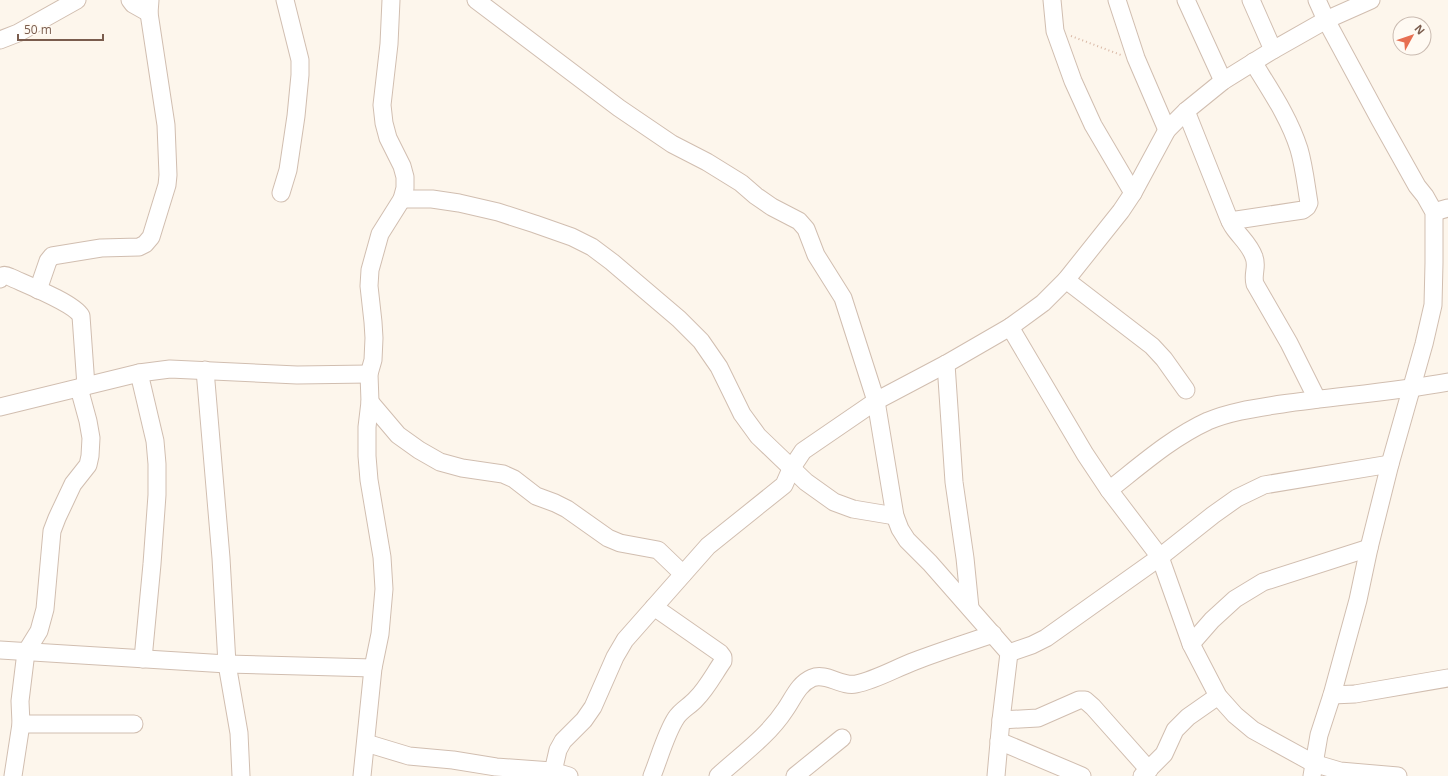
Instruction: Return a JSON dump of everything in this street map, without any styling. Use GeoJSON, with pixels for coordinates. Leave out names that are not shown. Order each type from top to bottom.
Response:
{"type":"FeatureCollection","features":[{"type":"Feature","properties":{"kind":"street"},"geometry":{"type":"LineString","coordinates":[[0,40],[18,33],[76,0]]}},
{"type":"Feature","properties":{"kind":"street"},"geometry":{"type":"LineString","coordinates":[[38,290],[48,261],[52,256],[101,248],[139,247],[145,244],[151,237],[167,186],[166,125],[149,6],[130,0]]}},
{"type":"Feature","properties":{"kind":"street"},"geometry":{"type":"LineString","coordinates":[[281,193],[288,170],[300,75],[300,60],[285,0]]}},
{"type":"Feature","properties":{"kind":"street"},"geometry":{"type":"LineString","coordinates":[[362,776],[373,668],[380,634],[384,589],[382,557],[367,456],[367,427],[370,402],[369,374],[373,360],[374,338],[374,322],[369,286],[370,270],[380,234],[402,199],[405,188],[405,177],[402,166],[388,138],[384,123],[382,105],[389,44],[390,0]]}},
{"type":"Feature","properties":{"kind":"street"},"geometry":{"type":"LineString","coordinates":[[476,0],[619,108],[672,144],[707,162],[741,183],[772,207],[799,221],[806,229],[816,256],[843,298],[876,401],[895,516],[900,530],[907,540],[930,563],[1010,653],[1001,720],[996,776]]}},
{"type":"Feature","properties":{"kind":"street"},"geometry":{"type":"LineString","coordinates":[[1052,0],[1054,31],[1073,81],[1093,125],[1134,193]]}},
{"type":"Feature","properties":{"kind":"street"},"geometry":{"type":"LineString","coordinates":[[1117,0],[1136,58],[1167,130]]}},
{"type":"Feature","properties":{"kind":"street"},"geometry":{"type":"LineString","coordinates":[[1186,0],[1223,81]]}},
{"type":"Feature","properties":{"kind":"street"},"geometry":{"type":"LineString","coordinates":[[1252,0],[1273,50]]}},
{"type":"Feature","properties":{"kind":"street"},"geometry":{"type":"LineString","coordinates":[[1313,769],[1319,735],[1332,695],[1358,600],[1369,548],[1390,464],[1424,344],[1433,305],[1434,263],[1441,210],[1393,144],[1326,20],[1317,0]]}},
{"type":"Feature","properties":{"kind":"street"},"geometry":{"type":"LineString","coordinates":[[552,774],[558,750],[563,741],[584,720],[593,707],[615,657],[625,640],[708,546],[784,485],[803,451],[876,401],[946,364],[1010,327],[1043,303],[1066,280],[1134,193],[1167,130],[1186,111],[1223,81],[1273,50],[1326,20],[1371,0]]}},
{"type":"Feature","properties":{"kind":"street"},"geometry":{"type":"LineString","coordinates":[[1230,221],[1303,210],[1309,203],[1299,149],[1292,130],[1284,113],[1253,62]]}},
{"type":"Feature","properties":{"kind":"street"},"geometry":{"type":"LineString","coordinates":[[1186,111],[1230,221],[1248,245],[1254,256],[1256,266],[1253,278],[1255,284],[1289,343],[1317,399]]}},
{"type":"Feature","properties":{"kind":"street"},"geometry":{"type":"LineString","coordinates":[[402,199],[459,202],[498,212],[564,234],[592,247],[679,319],[701,342],[719,367],[742,414],[758,436],[806,482],[834,502],[853,509],[895,516]]}},
{"type":"Feature","properties":{"kind":"street"},"geometry":{"type":"LineString","coordinates":[[0,279],[1,276],[5,275],[10,277],[66,304],[80,313],[82,387],[91,438],[88,465],[73,484],[56,518],[52,532],[46,609],[39,630],[26,652],[20,701],[21,724],[13,776]]}},
{"type":"Feature","properties":{"kind":"street"},"geometry":{"type":"LineString","coordinates":[[1066,280],[1152,346],[1186,390]]}},
{"type":"Feature","properties":{"kind":"street"},"geometry":{"type":"LineString","coordinates":[[1010,327],[1085,454],[1109,490],[1160,557],[1190,644],[1218,696],[1235,716],[1253,730],[1313,769],[1398,776]]}},
{"type":"Feature","properties":{"kind":"street"},"geometry":{"type":"LineString","coordinates":[[946,364],[954,482],[965,558],[970,608]]}},
{"type":"Feature","properties":{"kind":"street"},"geometry":{"type":"LineString","coordinates":[[1,401],[82,387],[138,373],[170,369],[297,375],[369,374]]}},
{"type":"Feature","properties":{"kind":"street"},"geometry":{"type":"LineString","coordinates":[[205,370],[221,558],[227,664],[239,733],[241,776]]}},
{"type":"Feature","properties":{"kind":"street"},"geometry":{"type":"LineString","coordinates":[[138,373],[155,441],[157,464],[157,495],[143,659]]}},
{"type":"Feature","properties":{"kind":"street"},"geometry":{"type":"LineString","coordinates":[[1109,490],[1156,452],[1181,435],[1209,421],[1231,413],[1317,399],[1411,389],[1448,382]]}},
{"type":"Feature","properties":{"kind":"street"},"geometry":{"type":"LineString","coordinates":[[370,402],[398,434],[419,450],[440,462],[484,472],[503,474],[514,479],[536,496],[567,509],[608,538],[620,543],[658,550],[683,574]]}},
{"type":"Feature","properties":{"kind":"street"},"geometry":{"type":"LineString","coordinates":[[778,454],[803,451]]}},
{"type":"Feature","properties":{"kind":"street"},"geometry":{"type":"LineString","coordinates":[[1010,653],[1046,638],[1160,557],[1219,510],[1237,498],[1264,485],[1390,464]]}},
{"type":"Feature","properties":{"kind":"street"},"geometry":{"type":"LineString","coordinates":[[784,485],[806,482]]}},
{"type":"Feature","properties":{"kind":"street"},"geometry":{"type":"LineString","coordinates":[[1190,644],[1212,620],[1235,599],[1263,582],[1369,548]]}},
{"type":"Feature","properties":{"kind":"street"},"geometry":{"type":"LineString","coordinates":[[652,776],[670,728],[676,718],[704,690],[723,661],[723,657],[720,653],[654,607]]}},
{"type":"Feature","properties":{"kind":"street"},"geometry":{"type":"LineString","coordinates":[[39,630],[51,654]]}},
{"type":"Feature","properties":{"kind":"street"},"geometry":{"type":"LineString","coordinates":[[718,776],[774,724],[786,710],[803,683],[813,677],[822,676],[843,683],[854,684],[916,660],[993,634]]}},
{"type":"Feature","properties":{"kind":"street"},"geometry":{"type":"LineString","coordinates":[[0,650],[227,664],[373,668]]}},
{"type":"Feature","properties":{"kind":"street"},"geometry":{"type":"LineString","coordinates":[[1332,695],[1362,693],[1448,678]]}},
{"type":"Feature","properties":{"kind":"street"},"geometry":{"type":"LineString","coordinates":[[1001,720],[1038,718],[1079,700],[1085,700],[1093,706],[1146,773],[1164,754],[1176,730],[1188,717],[1218,696]]}},
{"type":"Feature","properties":{"kind":"street"},"geometry":{"type":"LineString","coordinates":[[21,724],[134,724]]}},
{"type":"Feature","properties":{"kind":"street"},"geometry":{"type":"LineString","coordinates":[[795,776],[842,738]]}},
{"type":"Feature","properties":{"kind":"street"},"geometry":{"type":"LineString","coordinates":[[999,741],[1082,776]]}},
{"type":"Feature","properties":{"kind":"street"},"geometry":{"type":"LineString","coordinates":[[366,743],[408,756],[453,760],[569,776]]}},
{"type":"Feature","properties":{"kind":"path"},"geometry":{"type":"LineString","coordinates":[[1054,31],[1084,40],[1115,53],[1136,58]]}}]}
